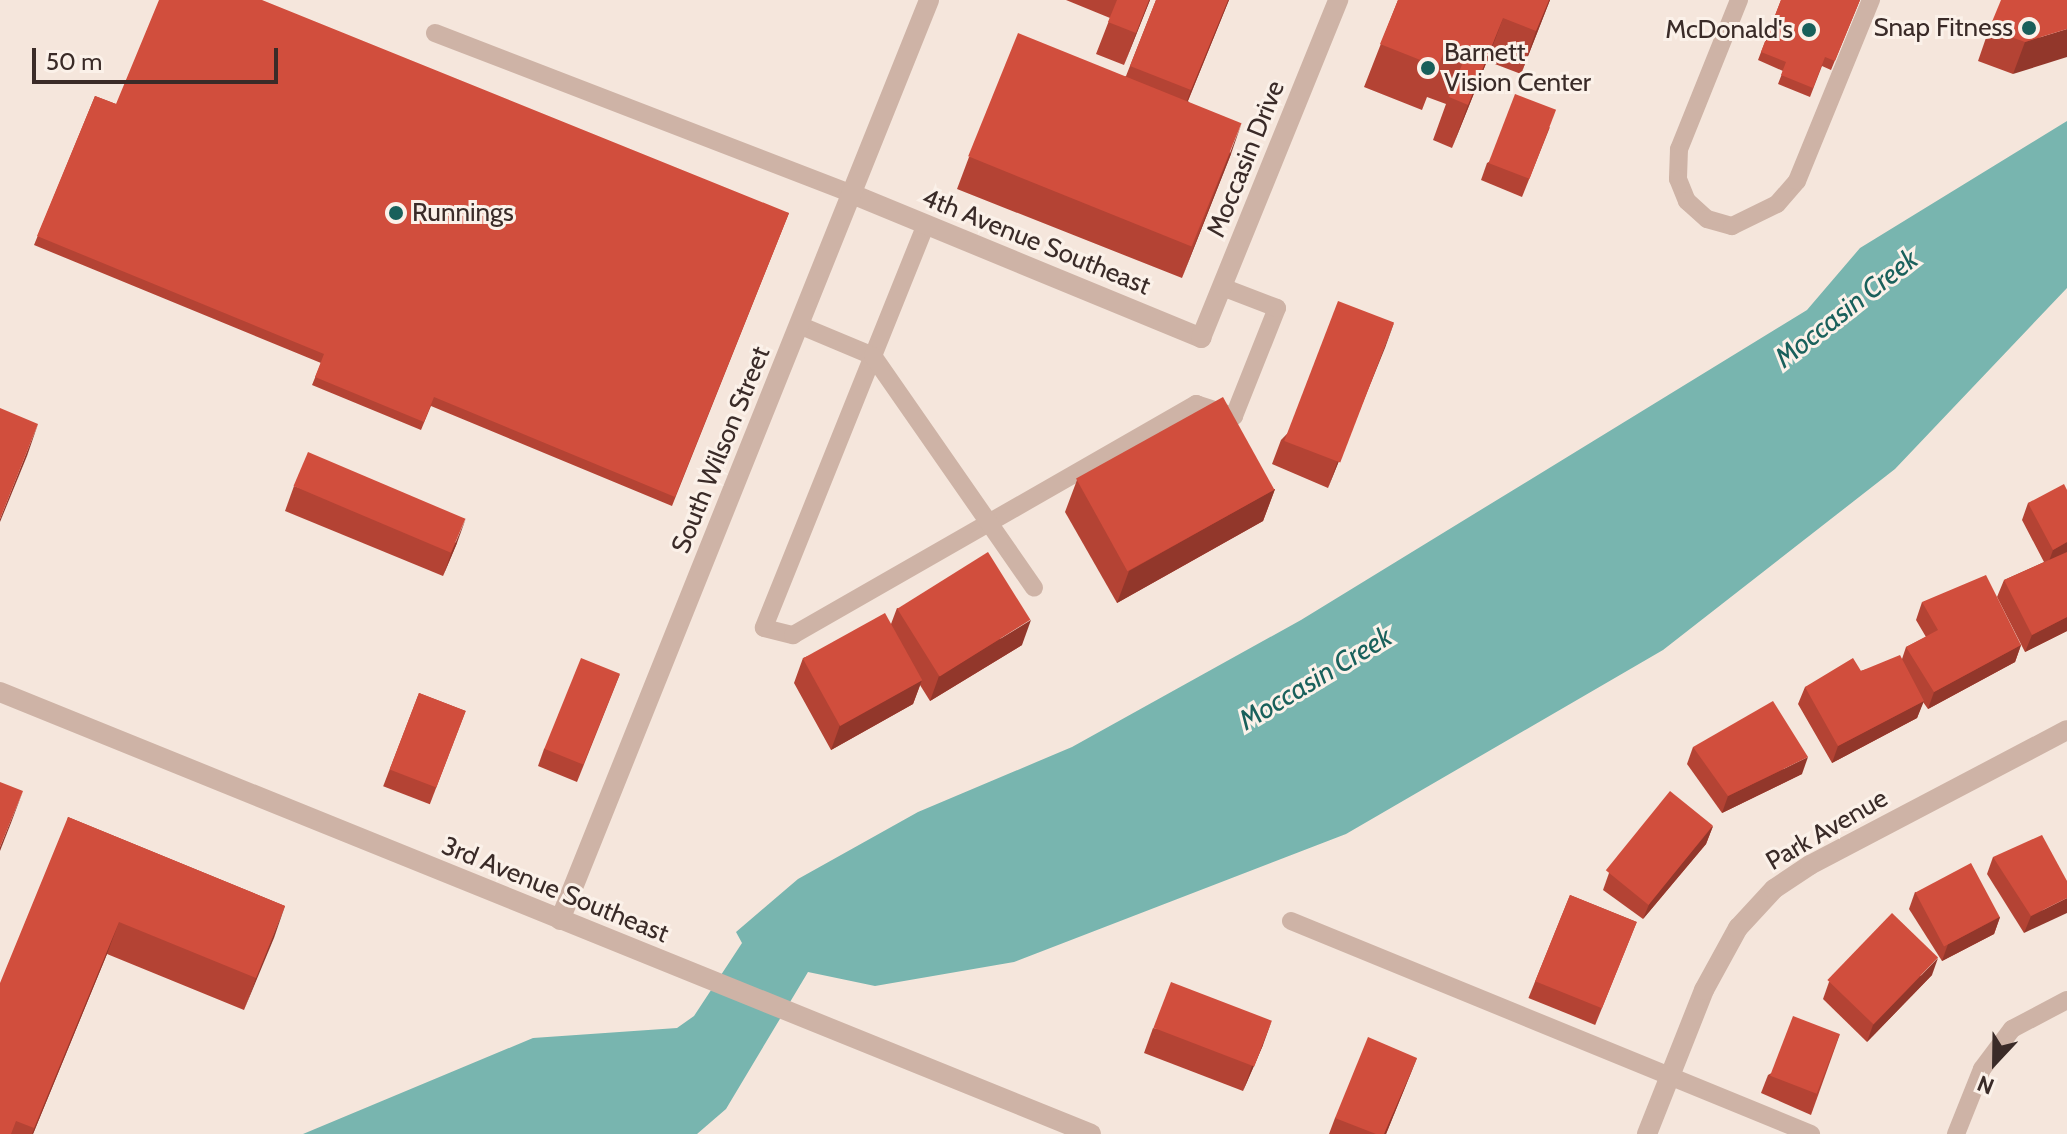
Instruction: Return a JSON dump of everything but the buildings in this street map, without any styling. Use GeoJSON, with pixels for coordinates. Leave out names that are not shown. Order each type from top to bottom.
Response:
{"type":"FeatureCollection","features":[{"type":"Feature","properties":{"kind":"street","name":"South Wilson Street"},"geometry":{"type":"LineString","coordinates":[[560,920],[929,0]]}},
{"type":"Feature","properties":{"kind":"street","name":"Moccasin Drive"},"geometry":{"type":"LineString","coordinates":[[1201,338],[1338,0]]}},
{"type":"Feature","properties":{"kind":"street","name":"4th Avenue Southeast"},"geometry":{"type":"LineString","coordinates":[[852,194],[1201,338]]}},
{"type":"Feature","properties":{"kind":"street","name":"3rd Avenue Southeast"},"geometry":{"type":"LineString","coordinates":[[0,692],[1091,1134]]}},
{"type":"Feature","properties":{"kind":"street","name":"Park Avenue"},"geometry":{"type":"LineString","coordinates":[[1647,1134],[1704,990],[1738,928],[1774,889],[1810,865],[2067,730]]}},
{"type":"Feature","properties":{"kind":"lane"},"geometry":{"type":"LineString","coordinates":[[1739,0],[1679,149],[1678,164],[1687,201],[1707,219],[1732,226],[1777,204],[1797,181],[1871,0]]}},
{"type":"Feature","properties":{"kind":"lane"},"geometry":{"type":"LineString","coordinates":[[435,33],[852,194]]}},
{"type":"Feature","properties":{"kind":"lane"},"geometry":{"type":"LineString","coordinates":[[926,224],[764,628],[793,635],[1196,404],[1234,416],[1277,308],[1222,287]]}},
{"type":"Feature","properties":{"kind":"lane"},"geometry":{"type":"LineString","coordinates":[[799,325],[873,356],[991,521],[1034,588]]}},
{"type":"Feature","properties":{"kind":"lane"},"geometry":{"type":"LineString","coordinates":[[1291,921],[1811,1134]]}},
{"type":"Feature","properties":{"kind":"lane"},"geometry":{"type":"LineString","coordinates":[[1956,1134],[1982,1069],[2012,1029],[2067,1000]]}},
{"type":"Feature","properties":{"kind":"water","name":"Moccasin Creek"},"geometry":{"type":"Polygon","coordinates":[[[2067,121],[2067,288],[1895,469],[1663,650],[1346,834],[1014,962],[875,986],[808,972],[726,1109],[697,1134],[303,1134],[533,1038],[677,1028],[694,1016],[742,943],[736,932],[798,879],[918,812],[1072,747],[1301,620],[1807,310],[1860,248],[2067,121]]]}},
{"type":"Feature","properties":{"kind":"place","name":"Snap Fitness"},"geometry":{"type":"Point","coordinates":[2029,28]}},
{"type":"Feature","properties":{"kind":"place","name":"McDonald's"},"geometry":{"type":"Point","coordinates":[1809,30]}},
{"type":"Feature","properties":{"kind":"place","name":"Barnett Vision Center"},"geometry":{"type":"Point","coordinates":[1428,68]}},
{"type":"Feature","properties":{"kind":"place","name":"Runnings"},"geometry":{"type":"Point","coordinates":[396,213]}}]}
